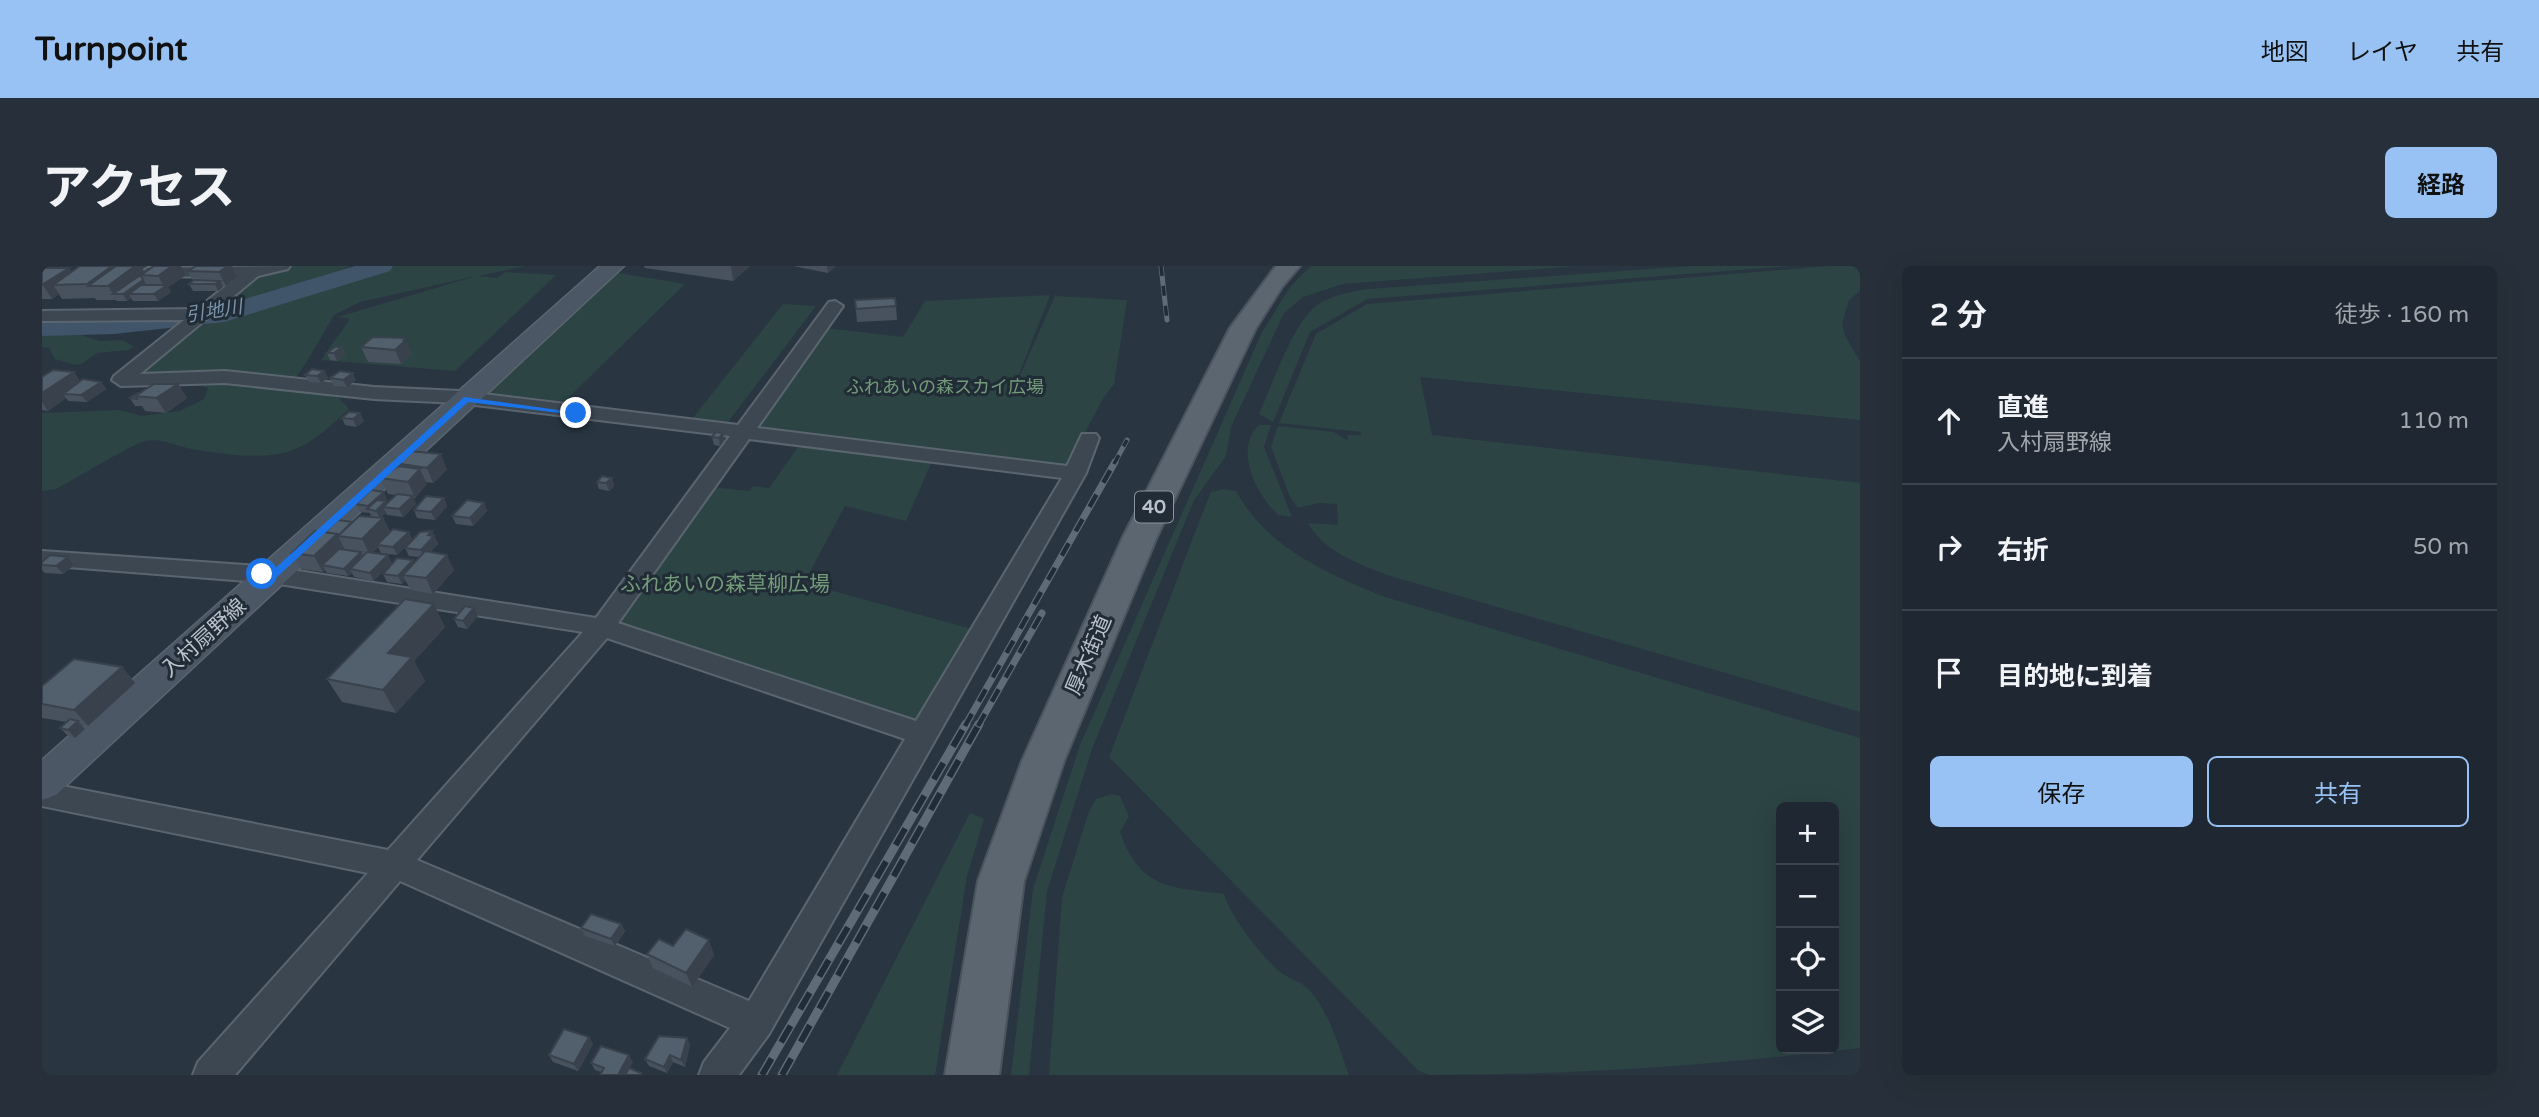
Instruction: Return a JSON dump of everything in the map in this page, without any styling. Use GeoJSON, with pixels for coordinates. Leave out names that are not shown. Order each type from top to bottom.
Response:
{"type":"FeatureCollection","features":[{"type":"Feature","properties":{"kind":"main road","name":"厚木街道"},"geometry":{"type":"LineString","coordinates":[[972,1075],[1001,881],[1043,761],[1139,539],[1231,352],[1273,283],[1289,266]]}},
{"type":"Feature","properties":{"kind":"street"},"geometry":{"type":"LineString","coordinates":[[138,274],[253,272],[282,266]]}},
{"type":"Feature","properties":{"kind":"street","name":"入村扇野線"},"geometry":{"type":"LineString","coordinates":[[42,784],[613,266]]}},
{"type":"Feature","properties":{"kind":"street"},"geometry":{"type":"LineString","coordinates":[[253,272],[121,380],[225,377],[374,393],[467,399],[1075,473]]}},
{"type":"Feature","properties":{"kind":"street"},"geometry":{"type":"LineString","coordinates":[[211,1075],[602,627],[835,306]]}},
{"type":"Feature","properties":{"kind":"street"},"geometry":{"type":"LineString","coordinates":[[42,316],[192,320]]}},
{"type":"Feature","properties":{"kind":"street"},"geometry":{"type":"LineString","coordinates":[[717,1075],[756,1022],[1075,473],[1088,438]]}},
{"type":"Feature","properties":{"kind":"street"},"geometry":{"type":"LineString","coordinates":[[42,558],[274,575],[602,627],[922,734]]}},
{"type":"Feature","properties":{"kind":"street"},"geometry":{"type":"LineString","coordinates":[[42,794],[395,865],[756,1022]]}},
{"type":"Feature","properties":{"kind":"green space"},"geometry":{"type":"Polygon","coordinates":[[[86,266],[352,266],[243,305],[210,312],[246,280],[86,266]]]}},
{"type":"Feature","properties":{"kind":"green space"},"geometry":{"type":"Polygon","coordinates":[[[390,266],[526,266],[478,276],[497,278],[505,272],[556,275],[455,371],[321,360],[350,319],[338,317],[476,276],[360,302],[334,315],[287,390],[338,397],[349,409],[301,447],[269,455],[242,456],[145,441],[56,489],[42,491],[42,413],[119,410],[142,416],[180,411],[204,399],[208,388],[167,376],[144,376],[139,370],[190,328],[232,318],[390,266]]]}},
{"type":"Feature","properties":{"kind":"green space"},"geometry":{"type":"Polygon","coordinates":[[[1311,266],[1578,266],[1343,284],[1303,297],[1284,313],[1231,427],[1226,456],[1194,500],[1092,749],[1047,891],[1029,1075],[1011,1075],[1033,889],[1080,745],[1262,332],[1290,287],[1311,266]]]}},
{"type":"Feature","properties":{"kind":"green space"},"geometry":{"type":"Polygon","coordinates":[[[1691,266],[1791,266],[1367,299],[1310,332],[1273,422],[1259,414],[1301,323],[1320,303],[1337,296],[1368,289],[1691,266]]]}},
{"type":"Feature","properties":{"kind":"green space"},"geometry":{"type":"Polygon","coordinates":[[[1830,266],[1860,266],[1860,291],[1849,300],[1842,324],[1845,336],[1860,361],[1860,420],[1420,377],[1432,435],[1860,483],[1860,712],[1387,575],[1353,561],[1323,542],[1308,523],[1338,525],[1337,504],[1319,503],[1298,508],[1290,497],[1271,447],[1278,426],[1334,432],[1348,441],[1347,435],[1361,435],[1361,432],[1279,423],[1316,334],[1367,304],[1830,266]]]}},
{"type":"Feature","properties":{"kind":"green space"},"geometry":{"type":"Polygon","coordinates":[[[618,273],[685,284],[561,405],[484,396],[618,273]]]}},
{"type":"Feature","properties":{"kind":"green space","name":"ふれあいの森スカイ広場"},"geometry":{"type":"Polygon","coordinates":[[[1050,295],[1007,405],[1055,296],[1127,300],[1114,384],[1104,397],[1068,464],[1061,467],[760,431],[755,424],[825,328],[903,337],[925,301],[1050,295]]]}},
{"type":"Feature","properties":{"kind":"green space"},"geometry":{"type":"Polygon","coordinates":[[[783,304],[816,306],[728,422],[693,418],[783,304]]]}},
{"type":"Feature","properties":{"kind":"green space"},"geometry":{"type":"Polygon","coordinates":[[[64,329],[99,341],[122,340],[134,347],[97,353],[81,364],[70,364],[55,359],[49,348],[42,347],[42,331],[64,329]]]}},
{"type":"Feature","properties":{"kind":"green space"},"geometry":{"type":"Polygon","coordinates":[[[1259,425],[1271,425],[1264,447],[1292,517],[1278,515],[1263,496],[1251,472],[1248,447],[1251,435],[1259,425]]]}},
{"type":"Feature","properties":{"kind":"green space","name":"ふれあいの森草柳広場"},"geometry":{"type":"Polygon","coordinates":[[[798,447],[932,461],[906,521],[845,506],[804,583],[972,629],[918,723],[614,624],[710,487],[749,491],[753,486],[769,488],[798,447]]]}},
{"type":"Feature","properties":{"kind":"green space"},"geometry":{"type":"Polygon","coordinates":[[[1223,489],[1236,491],[1249,511],[1282,544],[1342,579],[1385,597],[1860,738],[1860,1048],[1839,1050],[1839,802],[1776,802],[1776,1054],[1802,1054],[1592,1071],[1430,1075],[1419,1071],[1109,757],[1211,492],[1223,489]]]}},
{"type":"Feature","properties":{"kind":"green space"},"geometry":{"type":"Polygon","coordinates":[[[1112,794],[1120,796],[1129,816],[1120,832],[1137,865],[1148,875],[1174,887],[1224,894],[1239,924],[1265,957],[1280,972],[1308,988],[1318,1001],[1349,1075],[1049,1075],[1062,897],[1089,811],[1096,799],[1112,794]]]}},
{"type":"Feature","properties":{"kind":"green space"},"geometry":{"type":"Polygon","coordinates":[[[970,813],[984,819],[967,876],[935,1075],[837,1075],[970,813]]]}},
{"type":"Feature","properties":{"kind":"building"},"geometry":{"type":"Polygon","coordinates":[[[80,266],[112,266],[87,284],[53,285],[80,266]]]}},
{"type":"Feature","properties":{"kind":"building"},"geometry":{"type":"Polygon","coordinates":[[[116,266],[135,266],[108,286],[88,286],[116,266]]]}},
{"type":"Feature","properties":{"kind":"building"},"geometry":{"type":"Polygon","coordinates":[[[154,266],[172,266],[158,276],[141,275],[154,266]]]}},
{"type":"Feature","properties":{"kind":"building"},"geometry":{"type":"Polygon","coordinates":[[[196,266],[228,266],[219,272],[188,271],[196,266]]]}},
{"type":"Feature","properties":{"kind":"building"},"geometry":{"type":"Polygon","coordinates":[[[42,268],[69,268],[42,285],[42,268]]]}},
{"type":"Feature","properties":{"kind":"building"},"geometry":{"type":"Polygon","coordinates":[[[139,276],[143,280],[123,294],[113,294],[139,276]]]}},
{"type":"Feature","properties":{"kind":"building"},"geometry":{"type":"Polygon","coordinates":[[[194,280],[220,281],[215,284],[189,284],[194,280]]]}},
{"type":"Feature","properties":{"kind":"building"},"geometry":{"type":"Polygon","coordinates":[[[141,285],[167,285],[154,294],[129,294],[141,285]]]}},
{"type":"Feature","properties":{"kind":"building"},"geometry":{"type":"Polygon","coordinates":[[[895,298],[896,306],[856,309],[855,300],[895,298]]]}},
{"type":"Feature","properties":{"kind":"building"},"geometry":{"type":"Polygon","coordinates":[[[373,337],[406,340],[395,350],[361,347],[373,337]]]}},
{"type":"Feature","properties":{"kind":"building"},"geometry":{"type":"Polygon","coordinates":[[[335,347],[342,347],[334,353],[327,353],[335,347]]]}},
{"type":"Feature","properties":{"kind":"building"},"geometry":{"type":"Polygon","coordinates":[[[312,369],[324,371],[317,376],[305,375],[312,369]]]}},
{"type":"Feature","properties":{"kind":"building"},"geometry":{"type":"Polygon","coordinates":[[[53,370],[74,372],[42,393],[42,377],[53,370]]]}},
{"type":"Feature","properties":{"kind":"building"},"geometry":{"type":"Polygon","coordinates":[[[340,371],[353,373],[343,380],[330,378],[340,371]]]}},
{"type":"Feature","properties":{"kind":"building"},"geometry":{"type":"Polygon","coordinates":[[[83,379],[101,382],[81,395],[63,394],[83,379]]]}},
{"type":"Feature","properties":{"kind":"building"},"geometry":{"type":"Polygon","coordinates":[[[154,384],[178,384],[156,398],[135,396],[154,384]]]}},
{"type":"Feature","properties":{"kind":"building"},"geometry":{"type":"Polygon","coordinates":[[[349,412],[360,413],[353,419],[342,418],[349,412]]]}},
{"type":"Feature","properties":{"kind":"building"},"geometry":{"type":"Polygon","coordinates":[[[716,432],[723,433],[719,438],[712,437],[716,432]]]}},
{"type":"Feature","properties":{"kind":"building"},"geometry":{"type":"Polygon","coordinates":[[[409,451],[441,454],[427,468],[395,463],[409,451]]]}},
{"type":"Feature","properties":{"kind":"building"},"geometry":{"type":"Polygon","coordinates":[[[399,466],[420,469],[408,482],[380,478],[399,466]]]}},
{"type":"Feature","properties":{"kind":"building"},"geometry":{"type":"Polygon","coordinates":[[[602,476],[612,478],[606,483],[597,482],[602,476]]]}},
{"type":"Feature","properties":{"kind":"building"},"geometry":{"type":"Polygon","coordinates":[[[371,490],[384,492],[368,506],[356,504],[371,490]]]}},
{"type":"Feature","properties":{"kind":"building"},"geometry":{"type":"Polygon","coordinates":[[[397,494],[413,496],[399,509],[383,507],[397,494]]]}},
{"type":"Feature","properties":{"kind":"building"},"geometry":{"type":"Polygon","coordinates":[[[426,496],[444,498],[431,512],[414,510],[426,496]]]}},
{"type":"Feature","properties":{"kind":"building"},"geometry":{"type":"Polygon","coordinates":[[[377,500],[386,501],[376,511],[367,509],[377,500]]]}},
{"type":"Feature","properties":{"kind":"building"},"geometry":{"type":"Polygon","coordinates":[[[467,500],[484,503],[470,518],[452,516],[467,500]]]}},
{"type":"Feature","properties":{"kind":"building"},"geometry":{"type":"Polygon","coordinates":[[[359,516],[383,518],[362,539],[338,536],[359,516]]]}},
{"type":"Feature","properties":{"kind":"building"},"geometry":{"type":"Polygon","coordinates":[[[338,520],[352,522],[338,536],[325,532],[338,520]]]}},
{"type":"Feature","properties":{"kind":"building"},"geometry":{"type":"Polygon","coordinates":[[[393,529],[409,532],[393,547],[377,545],[393,529]]]}},
{"type":"Feature","properties":{"kind":"building"},"geometry":{"type":"Polygon","coordinates":[[[315,531],[337,534],[314,556],[292,553],[315,531]]]}},
{"type":"Feature","properties":{"kind":"building"},"geometry":{"type":"Polygon","coordinates":[[[432,531],[428,535],[434,536],[421,550],[405,548],[420,532],[432,531]]]}},
{"type":"Feature","properties":{"kind":"building"},"geometry":{"type":"Polygon","coordinates":[[[339,549],[361,552],[344,569],[322,565],[339,549]]]}},
{"type":"Feature","properties":{"kind":"building"},"geometry":{"type":"Polygon","coordinates":[[[425,551],[447,555],[426,578],[403,575],[425,551]]]}},
{"type":"Feature","properties":{"kind":"building"},"geometry":{"type":"Polygon","coordinates":[[[367,552],[388,555],[370,573],[350,569],[367,552]]]}},
{"type":"Feature","properties":{"kind":"building"},"geometry":{"type":"Polygon","coordinates":[[[50,555],[68,557],[56,566],[42,565],[50,555]]]}},
{"type":"Feature","properties":{"kind":"building"},"geometry":{"type":"Polygon","coordinates":[[[397,558],[413,560],[398,576],[383,574],[397,558]]]}},
{"type":"Feature","properties":{"kind":"building"},"geometry":{"type":"Polygon","coordinates":[[[405,599],[434,604],[388,653],[412,657],[383,690],[327,679],[405,599]]]}},
{"type":"Feature","properties":{"kind":"building"},"geometry":{"type":"Polygon","coordinates":[[[465,606],[474,608],[463,621],[454,619],[465,606]]]}},
{"type":"Feature","properties":{"kind":"building"},"geometry":{"type":"Polygon","coordinates":[[[74,659],[122,667],[74,710],[42,704],[42,686],[74,659]]]}},
{"type":"Feature","properties":{"kind":"building"},"geometry":{"type":"Polygon","coordinates":[[[70,719],[78,721],[68,730],[60,728],[70,719]]]}},
{"type":"Feature","properties":{"kind":"building"},"geometry":{"type":"Polygon","coordinates":[[[591,914],[621,924],[611,939],[581,928],[591,914]]]}},
{"type":"Feature","properties":{"kind":"building"},"geometry":{"type":"Polygon","coordinates":[[[686,929],[709,940],[686,973],[647,954],[659,939],[673,946],[686,929]]]}},
{"type":"Feature","properties":{"kind":"building"},"geometry":{"type":"Polygon","coordinates":[[[564,1029],[589,1037],[574,1064],[549,1055],[564,1029]]]}},
{"type":"Feature","properties":{"kind":"building"},"geometry":{"type":"Polygon","coordinates":[[[659,1036],[687,1038],[681,1060],[670,1055],[664,1067],[645,1059],[659,1036]]]}},
{"type":"Feature","properties":{"kind":"building"},"geometry":{"type":"Polygon","coordinates":[[[601,1046],[629,1055],[618,1075],[600,1075],[604,1068],[591,1063],[601,1046]]]}},
{"type":"Feature","properties":{"kind":"building"},"geometry":{"type":"Polygon","coordinates":[[[629,1068],[641,1073],[641,1075],[625,1075],[629,1068]]]}},
{"type":"Feature","properties":{"kind":"waterway","name":"引地川"},"geometry":{"type":"LineString","coordinates":[[42,328],[114,326],[224,314],[381,266]]}},
{"type":"Feature","properties":{"kind":"railway"},"geometry":{"type":"LineString","coordinates":[[1161,266],[1167,320]]}},
{"type":"Feature","properties":{"kind":"railway"},"geometry":{"type":"LineString","coordinates":[[1114,464],[1127,440]]}},
{"type":"Feature","properties":{"kind":"railway"},"geometry":{"type":"LineString","coordinates":[[965,726],[1115,462]]}},
{"type":"Feature","properties":{"kind":"railway"},"geometry":{"type":"LineString","coordinates":[[978,726],[1042,613]]}},
{"type":"Feature","properties":{"kind":"railway"},"geometry":{"type":"LineString","coordinates":[[762,1075],[966,724]]}},
{"type":"Feature","properties":{"kind":"railway"},"geometry":{"type":"LineString","coordinates":[[782,1075],[979,724]]}},
{"type":"Feature","properties":{"kind":"route"},"geometry":{"type":"LineString","coordinates":[[262,574],[274,575],[467,399],[576,413]]}}]}
